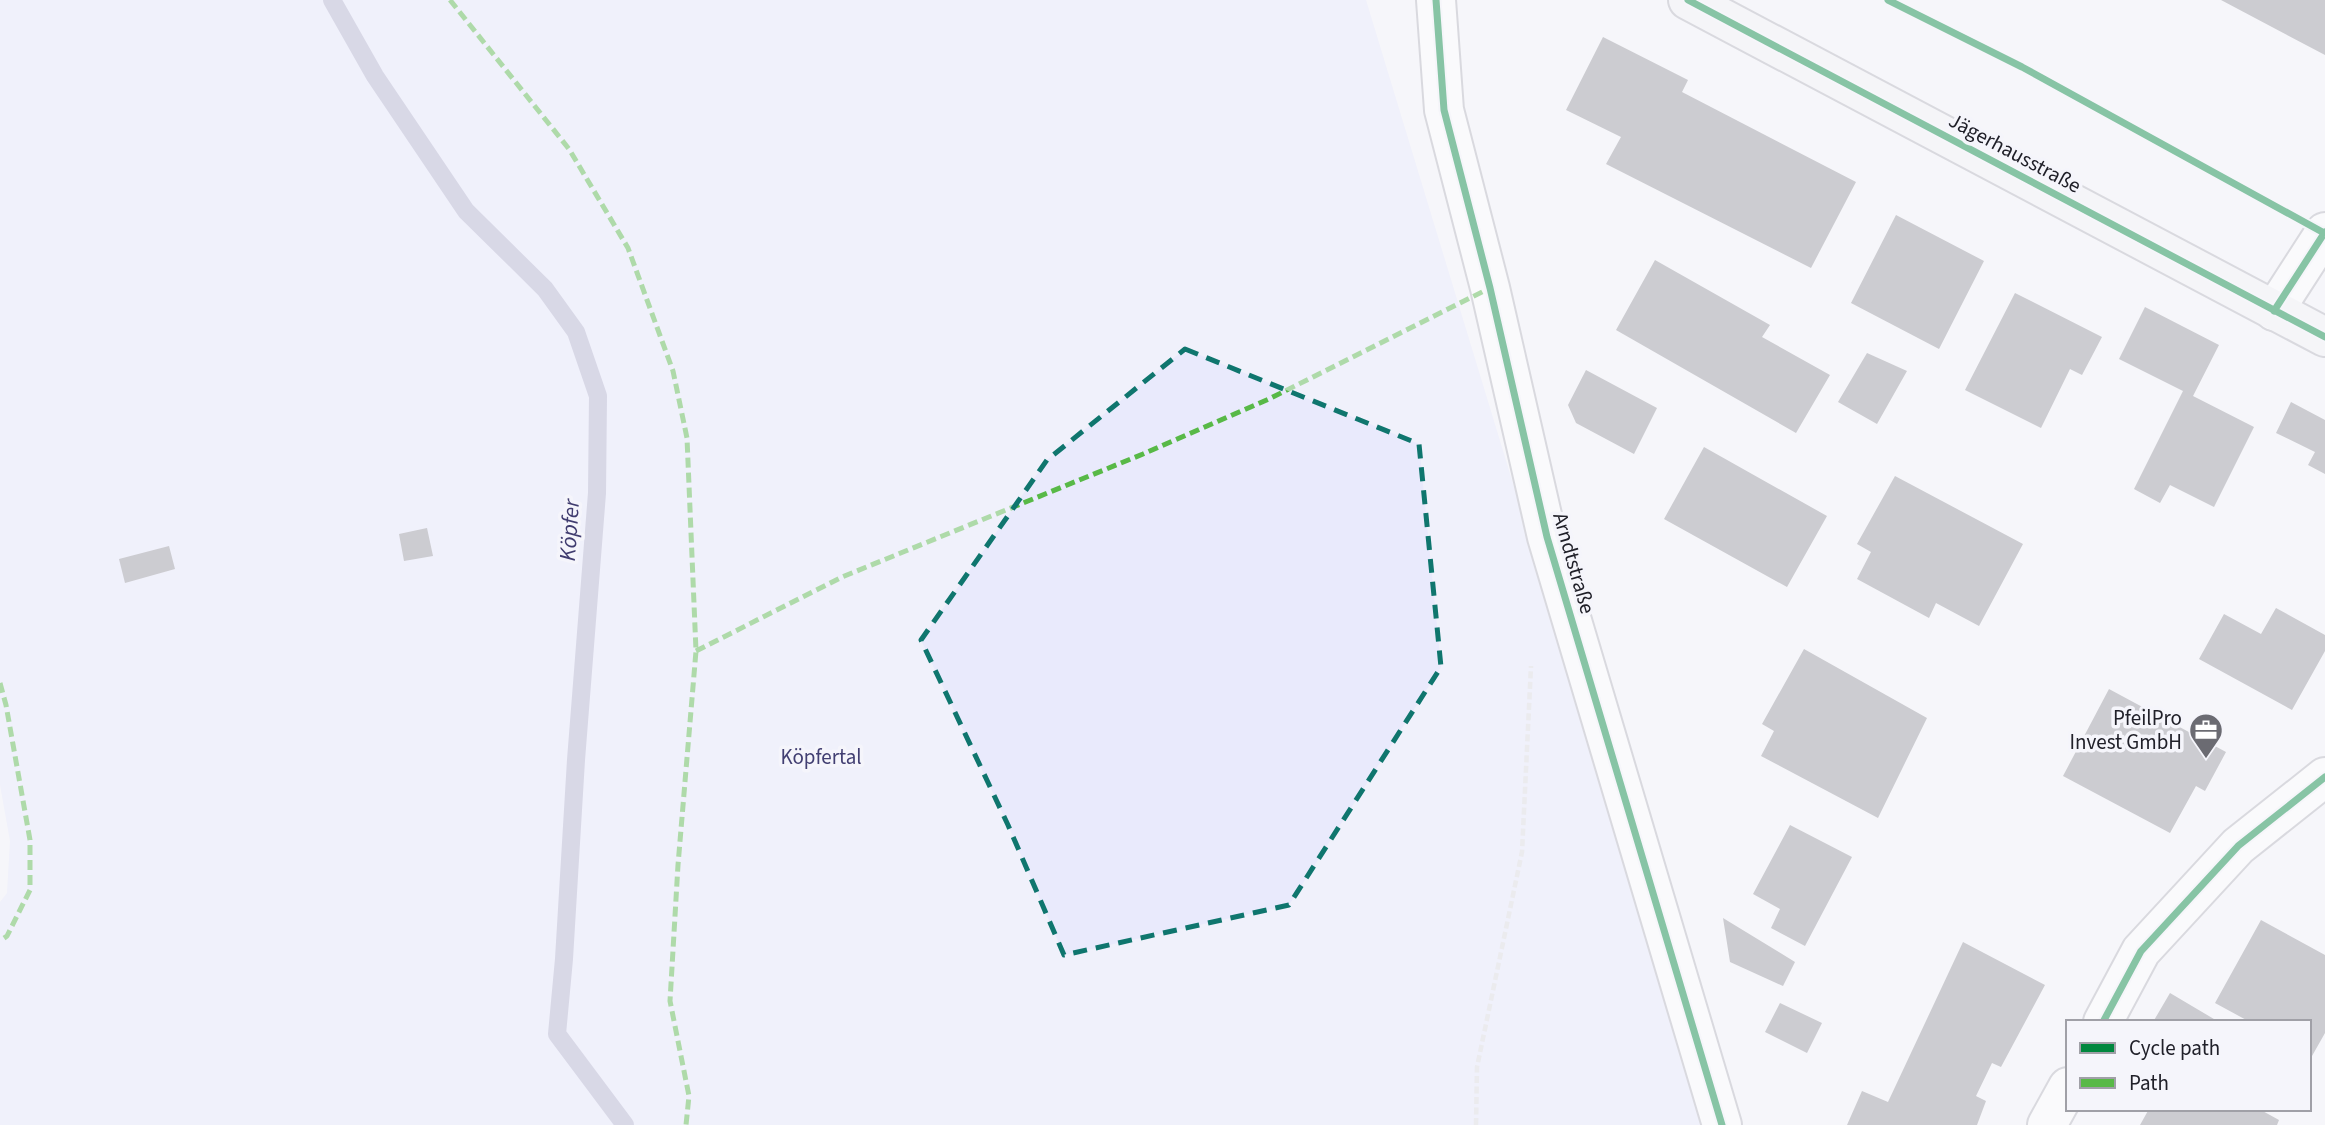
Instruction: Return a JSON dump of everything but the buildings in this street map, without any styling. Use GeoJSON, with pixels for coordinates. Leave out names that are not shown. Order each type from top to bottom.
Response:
{"type":"FeatureCollection","features":[{"type":"Feature","properties":{"kind":"street","name":"Arndtstraße"},"geometry":{"type":"LineString","coordinates":[[1436,0],[1444,110],[1490,288],[1547,537],[1722,1125]]}},
{"type":"Feature","properties":{"kind":"street","name":"Jägerhausstraße"},"geometry":{"type":"LineString","coordinates":[[1688,0],[2325,337]]}},
{"type":"Feature","properties":{"kind":"street"},"geometry":{"type":"LineString","coordinates":[[2274,311],[2325,232]]}},
{"type":"Feature","properties":{"kind":"street"},"geometry":{"type":"LineString","coordinates":[[2104,1020],[2141,951],[2238,846],[2325,777]]}},
{"type":"Feature","properties":{"kind":"street"},"geometry":{"type":"LineString","coordinates":[[2047,1125],[2066,1091]]}},
{"type":"Feature","properties":{"kind":"path"},"geometry":{"type":"LineString","coordinates":[[1476,1125],[1477,1067],[1521,852],[1531,661]]}},
{"type":"Feature","properties":{"kind":"highlighted area"},"geometry":{"type":"Polygon","coordinates":[[[1185,349],[1419,444],[1441,667],[1289,905],[1064,955],[1008,825],[921,640],[1047,460],[1185,349]]]}},
{"type":"Feature","properties":{"kind":"green space","name":"Köpfertal"},"geometry":{"type":"Polygon","coordinates":[[[0,0],[1366,0],[1708,1125],[0,1125],[0,902],[7,893],[10,841],[0,785],[0,0]]]}},
{"type":"Feature","properties":{"kind":"waterway","name":"Köpfer"},"geometry":{"type":"LineString","coordinates":[[332,0],[375,76],[466,211],[545,289],[576,332],[598,396],[597,493],[557,1034],[625,1125]]}},
{"type":"Feature","properties":{"kind":"marked path"},"geometry":{"type":"LineString","coordinates":[[450,0],[569,149],[628,248],[673,371],[687,438],[696,651],[670,1001],[689,1096],[686,1125]]}},
{"type":"Feature","properties":{"kind":"marked path"},"geometry":{"type":"LineString","coordinates":[[696,651],[842,577],[1143,454],[1269,399],[1490,288]]}},
{"type":"Feature","properties":{"kind":"marked path"},"geometry":{"type":"LineString","coordinates":[[0,683],[30,840],[30,890],[7,936],[0,941]]}},
{"type":"Feature","properties":{"kind":"cycle path"},"geometry":{"type":"LineString","coordinates":[[1436,0],[1444,110],[1490,288],[1547,537],[1722,1125]]}},
{"type":"Feature","properties":{"kind":"cycle path"},"geometry":{"type":"LineString","coordinates":[[1688,0],[2325,337]]}},
{"type":"Feature","properties":{"kind":"cycle path"},"geometry":{"type":"LineString","coordinates":[[1888,0],[2022,67],[2324,233]]}},
{"type":"Feature","properties":{"kind":"cycle path"},"geometry":{"type":"LineString","coordinates":[[2274,311],[2325,232]]}},
{"type":"Feature","properties":{"kind":"cycle path"},"geometry":{"type":"LineString","coordinates":[[2104,1020],[2141,951],[2238,846],[2325,777]]}},
{"type":"Feature","properties":{"kind":"place","name":"PfeilPro Invest GmbH"},"geometry":{"type":"Point","coordinates":[2206,760]}}]}
